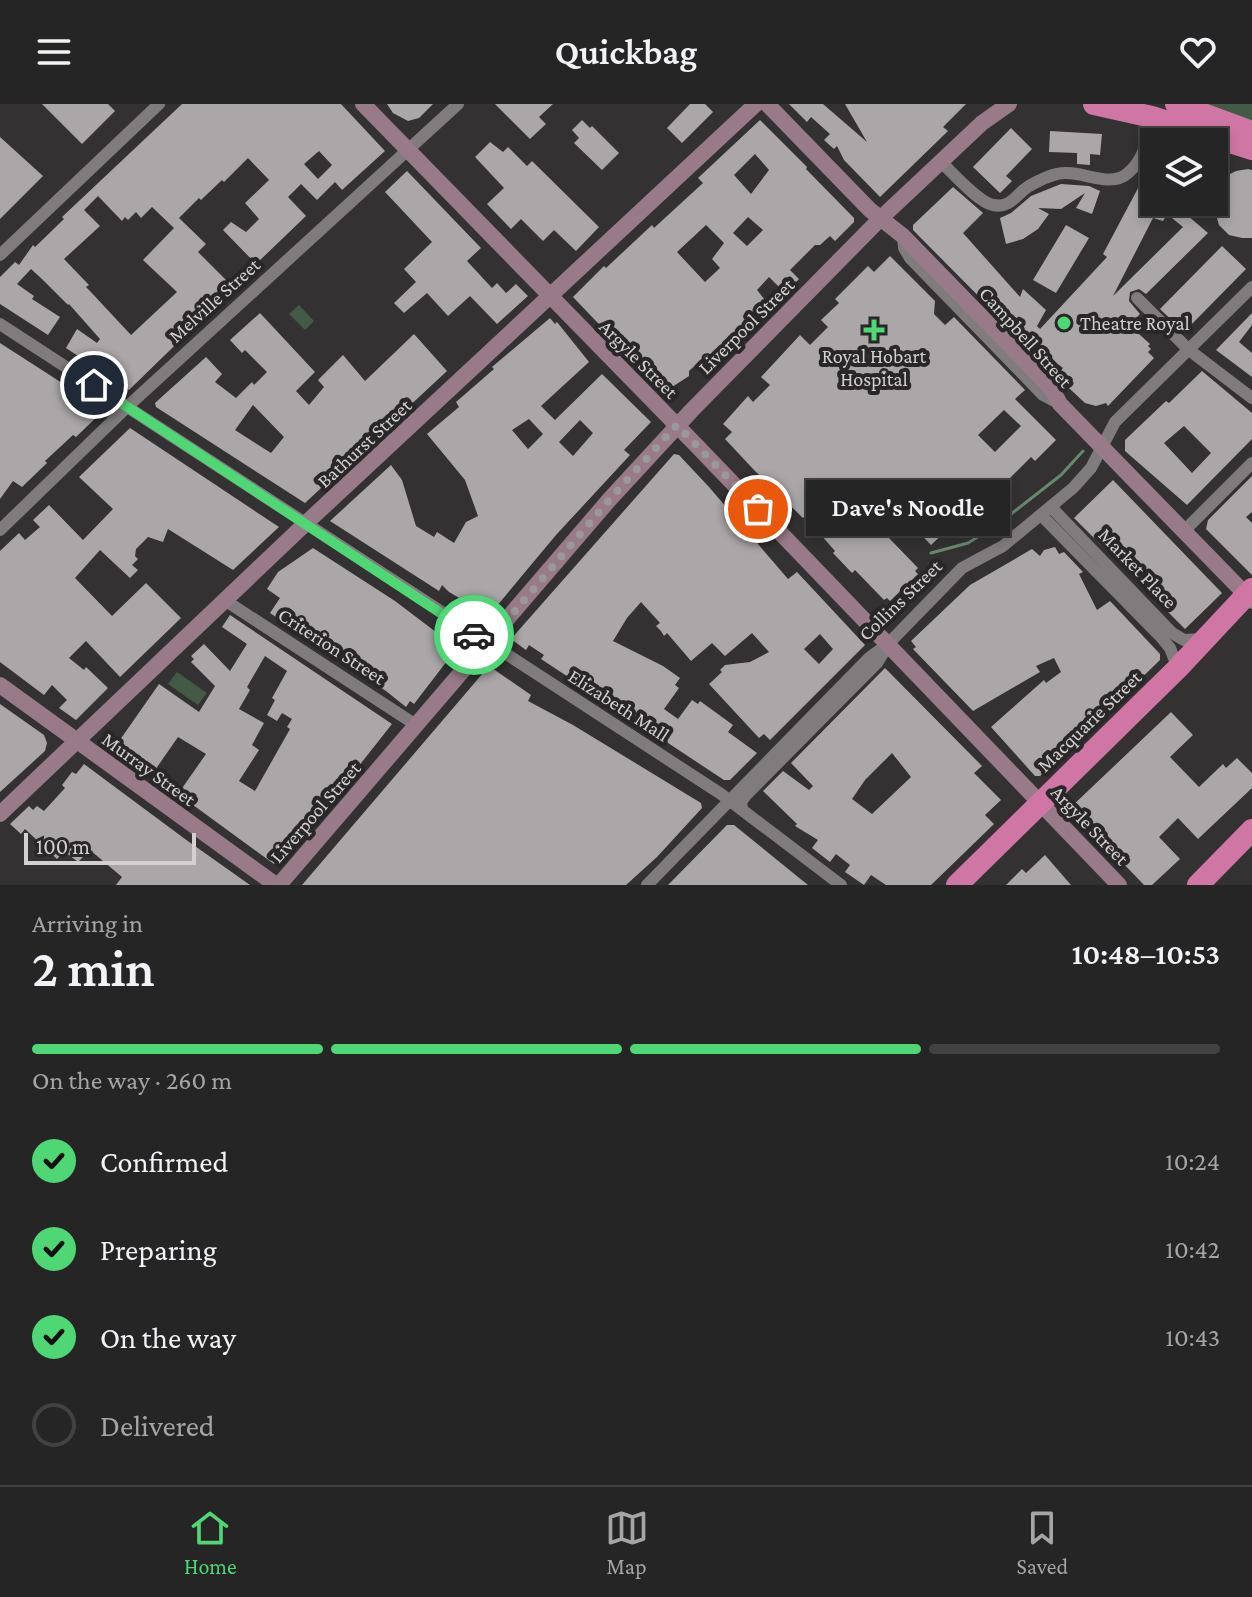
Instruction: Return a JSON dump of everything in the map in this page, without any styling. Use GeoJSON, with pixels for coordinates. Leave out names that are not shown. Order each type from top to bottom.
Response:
{"type":"FeatureCollection","features":[{"type":"Feature","properties":{"kind":"highway"},"geometry":{"type":"LineString","coordinates":[[1094,104],[1152,117],[1252,149]]}},
{"type":"Feature","properties":{"kind":"highway"},"geometry":{"type":"LineString","coordinates":[[1176,104],[1252,132]]}},
{"type":"Feature","properties":{"kind":"highway","name":"Macquarie Street"},"geometry":{"type":"LineString","coordinates":[[957,885],[1250,595]]}},
{"type":"Feature","properties":{"kind":"highway"},"geometry":{"type":"LineString","coordinates":[[1198,885],[1252,830]]}},
{"type":"Feature","properties":{"kind":"main road","name":"Argyle Street"},"geometry":{"type":"LineString","coordinates":[[363,104],[1119,885]]}},
{"type":"Feature","properties":{"kind":"main road","name":"Bathurst Street"},"geometry":{"type":"LineString","coordinates":[[0,814],[305,524],[756,104]]}},
{"type":"Feature","properties":{"kind":"main road","name":"Campbell Street"},"geometry":{"type":"LineString","coordinates":[[767,104],[870,210],[903,236],[1051,388],[1060,404],[1250,595]]}},
{"type":"Feature","properties":{"kind":"main road","name":"Liverpool Street"},"geometry":{"type":"LineString","coordinates":[[277,885],[677,425],[881,218],[982,123],[1009,104]]}},
{"type":"Feature","properties":{"kind":"main road","name":"Murray Street"},"geometry":{"type":"LineString","coordinates":[[0,685],[277,885]]}},
{"type":"Feature","properties":{"kind":"street"},"geometry":{"type":"LineString","coordinates":[[0,255],[159,104]]}},
{"type":"Feature","properties":{"kind":"street","name":"Melville Street"},"geometry":{"type":"LineString","coordinates":[[0,530],[127,407],[458,104]]}},
{"type":"Feature","properties":{"kind":"street"},"geometry":{"type":"LineString","coordinates":[[941,162],[984,201],[992,205],[1015,201],[1027,187],[1061,172],[1077,172],[1103,180],[1127,175],[1147,141],[1152,117]]}},
{"type":"Feature","properties":{"kind":"street","name":"Collins Street"},"geometry":{"type":"LineString","coordinates":[[647,885],[870,657],[888,644],[959,571],[1003,546],[1091,468],[1115,422],[1252,287]]}},
{"type":"Feature","properties":{"kind":"street"},"geometry":{"type":"LineString","coordinates":[[1137,298],[1189,350],[1252,398]]}},
{"type":"Feature","properties":{"kind":"street","name":"Elizabeth Mall"},"geometry":{"type":"LineString","coordinates":[[0,324],[729,800],[841,885]]}},
{"type":"Feature","properties":{"kind":"street"},"geometry":{"type":"LineString","coordinates":[[1184,531],[1252,463]]}},
{"type":"Feature","properties":{"kind":"street","name":"Market Place"},"geometry":{"type":"LineString","coordinates":[[1046,511],[1110,576],[1177,636],[1184,640],[1203,639]]}},
{"type":"Feature","properties":{"kind":"street","name":"Market Place"},"geometry":{"type":"LineString","coordinates":[[1110,576],[1170,648],[1178,668]]}},
{"type":"Feature","properties":{"kind":"street","name":"Criterion Street"},"geometry":{"type":"LineString","coordinates":[[226,601],[416,725]]}},
{"type":"Feature","properties":{"kind":"street"},"geometry":{"type":"LineString","coordinates":[[742,809],[742,800],[877,663],[888,644]]}},
{"type":"Feature","properties":{"kind":"green space"},"geometry":{"type":"Polygon","coordinates":[[[1197,104],[1252,104],[1252,121],[1197,104]]]}},
{"type":"Feature","properties":{"kind":"green space"},"geometry":{"type":"Polygon","coordinates":[[[299,305],[314,321],[305,330],[289,314],[299,305]]]}},
{"type":"Feature","properties":{"kind":"green space"},"geometry":{"type":"Polygon","coordinates":[[[177,672],[207,693],[198,705],[168,684],[177,672]]]}},
{"type":"Feature","properties":{"kind":"building"},"geometry":{"type":"Polygon","coordinates":[[[42,104],[108,104],[115,111],[82,144],[42,104]]]}},
{"type":"Feature","properties":{"kind":"building"},"geometry":{"type":"Polygon","coordinates":[[[182,104],[341,104],[385,151],[342,190],[335,182],[317,200],[301,184],[288,197],[306,216],[256,264],[223,230],[231,222],[246,232],[259,219],[245,203],[269,180],[248,158],[224,182],[222,180],[201,200],[199,198],[179,218],[206,244],[198,252],[235,289],[207,320],[204,317],[129,390],[66,348],[77,329],[97,343],[100,339],[69,304],[31,269],[17,284],[34,296],[32,299],[60,317],[48,335],[0,304],[0,277],[15,262],[19,265],[33,245],[35,247],[64,219],[62,217],[182,104]],[[319,151],[304,164],[318,179],[332,165],[319,151]],[[98,196],[84,210],[100,226],[64,259],[131,335],[177,292],[143,260],[174,228],[152,207],[141,218],[136,212],[128,220],[125,217],[122,221],[98,196]]]}},
{"type":"Feature","properties":{"kind":"building"},"geometry":{"type":"Polygon","coordinates":[[[387,104],[433,104],[419,118],[408,121],[393,113],[387,104]]]}},
{"type":"Feature","properties":{"kind":"building"},"geometry":{"type":"Polygon","coordinates":[[[495,104],[553,104],[539,117],[546,124],[530,139],[495,104]]]}},
{"type":"Feature","properties":{"kind":"building"},"geometry":{"type":"Polygon","coordinates":[[[690,104],[705,104],[713,112],[682,143],[667,128],[690,104]]]}},
{"type":"Feature","properties":{"kind":"building"},"geometry":{"type":"Polygon","coordinates":[[[789,104],[823,104],[867,142],[845,104],[966,104],[943,127],[948,131],[880,197],[844,160],[837,146],[834,149],[824,140],[830,134],[811,117],[807,122],[789,104]]]}},
{"type":"Feature","properties":{"kind":"building"},"geometry":{"type":"Polygon","coordinates":[[[582,120],[619,153],[602,170],[574,143],[579,138],[572,130],[582,120]]]}},
{"type":"Feature","properties":{"kind":"building"},"geometry":{"type":"Polygon","coordinates":[[[760,120],[854,218],[854,222],[835,241],[830,236],[820,245],[815,245],[790,270],[799,279],[785,293],[769,277],[757,290],[772,309],[713,362],[706,355],[689,371],[689,376],[672,387],[644,359],[638,365],[573,297],[604,266],[606,268],[652,225],[654,228],[703,183],[698,178],[760,120]],[[755,154],[734,175],[751,194],[769,170],[755,154]],[[748,217],[733,233],[747,246],[763,230],[748,217]],[[706,225],[677,252],[705,282],[720,268],[712,259],[724,243],[706,225]]]}},
{"type":"Feature","properties":{"kind":"building"},"geometry":{"type":"Polygon","coordinates":[[[1011,128],[1032,149],[1006,176],[1012,181],[1000,193],[973,167],[1011,128]]]}},
{"type":"Feature","properties":{"kind":"building"},"geometry":{"type":"Polygon","coordinates":[[[1050,131],[1102,134],[1100,155],[1090,154],[1090,165],[1077,164],[1077,153],[1049,152],[1050,131]]]}},
{"type":"Feature","properties":{"kind":"building"},"geometry":{"type":"Polygon","coordinates":[[[0,137],[43,176],[0,219],[0,137]]]}},
{"type":"Feature","properties":{"kind":"building"},"geometry":{"type":"Polygon","coordinates":[[[490,142],[503,152],[508,147],[527,166],[532,161],[599,227],[576,251],[554,230],[543,241],[521,219],[511,229],[487,204],[504,188],[475,157],[490,142]]]}},
{"type":"Feature","properties":{"kind":"building"},"geometry":{"type":"Polygon","coordinates":[[[1252,170],[1252,238],[1229,235],[1219,225],[1216,216],[1228,216],[1228,175],[1252,170]]]}},
{"type":"Feature","properties":{"kind":"building"},"geometry":{"type":"Polygon","coordinates":[[[407,171],[481,248],[467,261],[492,288],[497,283],[506,293],[516,284],[528,296],[497,324],[470,296],[448,316],[427,293],[404,313],[394,303],[416,282],[404,269],[432,242],[385,192],[407,171]]]}},
{"type":"Feature","properties":{"kind":"building"},"geometry":{"type":"Polygon","coordinates":[[[1061,184],[1089,186],[1100,191],[1092,214],[1076,208],[1085,193],[1061,209],[1038,208],[1049,214],[1038,229],[1023,239],[1006,244],[1000,218],[1031,196],[1061,184]]]}},
{"type":"Feature","properties":{"kind":"building"},"geometry":{"type":"Polygon","coordinates":[[[1140,184],[1140,216],[1166,216],[1163,221],[1153,218],[1113,296],[1183,227],[1169,216],[1188,216],[1208,233],[1146,294],[1139,289],[1130,292],[1129,301],[1140,314],[1129,325],[1150,344],[1148,352],[1154,358],[1108,406],[1106,403],[1096,406],[1085,403],[1056,376],[1063,368],[1050,358],[1045,363],[1025,345],[1037,333],[1017,335],[913,230],[913,225],[953,187],[983,213],[963,233],[1020,297],[1023,289],[1046,310],[1037,326],[1040,329],[1107,257],[1103,254],[1140,184]]]}},
{"type":"Feature","properties":{"kind":"building"},"geometry":{"type":"Polygon","coordinates":[[[1066,225],[1089,238],[1056,293],[1033,280],[1066,225]]]}},
{"type":"Feature","properties":{"kind":"building"},"geometry":{"type":"Polygon","coordinates":[[[1222,246],[1246,269],[1184,332],[1160,309],[1222,246]]]}},
{"type":"Feature","properties":{"kind":"building","name":"Royal Hobart Hospital"},"geometry":{"type":"Polygon","coordinates":[[[890,256],[935,301],[934,314],[945,325],[954,317],[1025,390],[1015,399],[1056,440],[1035,461],[1031,457],[954,534],[949,528],[931,545],[910,523],[914,519],[897,502],[877,521],[918,568],[915,571],[918,574],[890,601],[887,598],[884,600],[855,570],[852,573],[833,553],[835,551],[818,530],[821,528],[807,514],[803,518],[755,471],[725,439],[732,432],[723,424],[748,396],[753,402],[770,385],[761,377],[800,335],[810,345],[828,327],[821,320],[839,303],[835,299],[868,266],[874,272],[890,256]],[[1004,410],[978,435],[995,452],[1021,426],[1004,410]]]}},
{"type":"Feature","properties":{"kind":"building"},"geometry":{"type":"Polygon","coordinates":[[[260,313],[315,372],[296,391],[309,405],[324,387],[318,380],[343,355],[365,381],[414,334],[447,371],[305,503],[156,407],[155,403],[206,357],[222,374],[215,382],[236,398],[252,382],[254,385],[267,372],[230,340],[260,313]],[[253,405],[235,430],[271,453],[284,437],[253,405]]]}},
{"type":"Feature","properties":{"kind":"building"},"geometry":{"type":"Polygon","coordinates":[[[1252,313],[1252,325],[1239,342],[1252,353],[1252,377],[1216,350],[1252,313]]]}},
{"type":"Feature","properties":{"kind":"building"},"geometry":{"type":"Polygon","coordinates":[[[550,318],[555,324],[557,322],[589,362],[541,406],[555,420],[602,374],[651,422],[624,450],[630,455],[556,535],[496,607],[482,611],[442,585],[439,591],[330,521],[391,465],[402,480],[416,526],[434,537],[437,532],[454,543],[466,522],[478,516],[465,480],[427,434],[459,407],[456,402],[494,369],[492,367],[550,318]],[[529,419],[512,430],[528,449],[543,434],[529,419]],[[580,420],[559,442],[573,456],[593,433],[580,420]]]}},
{"type":"Feature","properties":{"kind":"building"},"geometry":{"type":"Polygon","coordinates":[[[0,343],[104,410],[45,461],[47,463],[22,487],[13,481],[0,499],[0,343]]]}},
{"type":"Feature","properties":{"kind":"building"},"geometry":{"type":"Polygon","coordinates":[[[1202,371],[1252,413],[1252,439],[1187,505],[1125,451],[1125,440],[1166,401],[1169,403],[1202,371]],[[1184,426],[1164,443],[1192,473],[1211,453],[1184,426]]]}},
{"type":"Feature","properties":{"kind":"building"},"geometry":{"type":"Polygon","coordinates":[[[130,428],[279,527],[233,570],[168,529],[163,542],[148,537],[136,549],[138,559],[132,565],[138,570],[130,578],[100,550],[75,578],[112,616],[146,583],[181,618],[120,677],[86,641],[69,658],[84,670],[86,667],[108,688],[76,720],[59,708],[67,700],[52,685],[44,695],[0,662],[0,551],[19,533],[25,540],[40,527],[33,520],[49,505],[83,540],[113,509],[79,477],[130,428]]]}},
{"type":"Feature","properties":{"kind":"building"},"geometry":{"type":"Polygon","coordinates":[[[674,454],[679,455],[709,487],[788,579],[797,572],[865,645],[770,740],[764,734],[759,738],[709,684],[725,665],[750,662],[769,652],[752,633],[725,656],[712,643],[691,661],[667,633],[664,636],[656,626],[660,623],[641,602],[613,641],[680,678],[675,685],[679,688],[664,709],[678,719],[692,700],[698,704],[700,701],[733,725],[728,732],[757,753],[730,780],[724,780],[541,659],[544,655],[529,645],[526,650],[511,639],[674,454]],[[820,634],[804,649],[819,664],[833,649],[820,634]]]}},
{"type":"Feature","properties":{"kind":"building"},"geometry":{"type":"Polygon","coordinates":[[[1252,476],[1252,512],[1246,517],[1252,523],[1252,575],[1206,529],[1208,520],[1252,476]]]}},
{"type":"Feature","properties":{"kind":"building"},"geometry":{"type":"Polygon","coordinates":[[[1113,480],[1222,593],[1185,629],[1074,518],[1113,480]]]}},
{"type":"Feature","properties":{"kind":"building"},"geometry":{"type":"Polygon","coordinates":[[[1055,547],[1059,554],[1064,552],[1083,572],[1079,574],[1097,610],[1110,601],[1160,654],[1160,660],[1040,776],[1035,776],[991,727],[1044,680],[1046,683],[1061,672],[1054,658],[1036,666],[1040,672],[973,711],[913,649],[916,647],[911,641],[970,585],[1032,549],[1040,556],[1044,550],[1055,547]]]}},
{"type":"Feature","properties":{"kind":"building"},"geometry":{"type":"Polygon","coordinates":[[[313,548],[395,601],[457,648],[414,704],[410,701],[406,707],[270,613],[280,598],[267,589],[278,572],[313,548]]]}},
{"type":"Feature","properties":{"kind":"building"},"geometry":{"type":"Polygon","coordinates":[[[230,615],[392,724],[343,786],[327,800],[274,864],[178,794],[206,754],[178,737],[153,773],[115,747],[159,684],[199,712],[215,686],[191,662],[194,659],[191,656],[204,644],[230,671],[247,644],[222,627],[230,615]],[[265,656],[247,687],[250,690],[239,709],[264,723],[252,745],[259,750],[239,781],[255,791],[290,729],[287,727],[292,719],[282,713],[277,721],[267,715],[275,700],[272,698],[287,671],[265,656]]]}},
{"type":"Feature","properties":{"kind":"building"},"geometry":{"type":"Polygon","coordinates":[[[489,666],[531,695],[528,701],[701,803],[702,808],[626,885],[302,885],[489,666]]]}},
{"type":"Feature","properties":{"kind":"building"},"geometry":{"type":"Polygon","coordinates":[[[885,668],[982,766],[974,773],[1001,800],[985,815],[994,824],[931,885],[886,885],[871,875],[864,885],[845,872],[850,865],[836,854],[830,862],[812,848],[818,840],[795,826],[797,824],[763,791],[783,771],[809,790],[813,786],[791,763],[885,668]],[[892,753],[865,780],[852,799],[872,814],[911,777],[892,753]]]}},
{"type":"Feature","properties":{"kind":"building"},"geometry":{"type":"Polygon","coordinates":[[[0,704],[44,735],[47,743],[45,751],[0,792],[0,704]]]}},
{"type":"Feature","properties":{"kind":"building"},"geometry":{"type":"Polygon","coordinates":[[[1171,712],[1193,735],[1170,757],[1199,787],[1223,764],[1226,768],[1237,758],[1252,773],[1252,788],[1198,839],[1178,818],[1159,837],[1180,859],[1152,885],[1144,885],[1070,808],[1171,712]]]}},
{"type":"Feature","properties":{"kind":"building"},"geometry":{"type":"Polygon","coordinates":[[[84,764],[250,885],[116,885],[122,877],[90,850],[78,862],[64,851],[57,859],[25,829],[21,834],[10,824],[29,806],[33,810],[37,806],[44,811],[65,788],[62,785],[72,772],[76,774],[84,764]]]}},
{"type":"Feature","properties":{"kind":"building"},"geometry":{"type":"Polygon","coordinates":[[[727,825],[734,825],[808,885],[668,885],[727,825]]]}},
{"type":"Feature","properties":{"kind":"building"},"geometry":{"type":"Polygon","coordinates":[[[1045,855],[1071,885],[1006,885],[1022,869],[1026,873],[1045,855]]]}},
{"type":"Feature","properties":{"kind":"waterway"},"geometry":{"type":"LineString","coordinates":[[931,553],[968,543],[997,525],[1061,475],[1083,451]]}},
{"type":"Feature","properties":{"kind":"way so far"},"geometry":{"type":"LineString","coordinates":[[474,635],[488,643],[677,425],[758,509]]}},
{"type":"Feature","properties":{"kind":"place","name":"Theatre Royal"},"geometry":{"type":"Point","coordinates":[1064,323]}},
{"type":"Feature","properties":{"kind":"place","name":"Royal Hobart Hospital"},"geometry":{"type":"Point","coordinates":[874,330]}},
{"type":"Feature","properties":{"kind":"place","name":"Dave's Noodle"},"geometry":{"type":"Point","coordinates":[758,509]}},
{"type":"Feature","properties":{"kind":"route"},"geometry":{"type":"LineString","coordinates":[[94,385],[474,635]]}}]}
